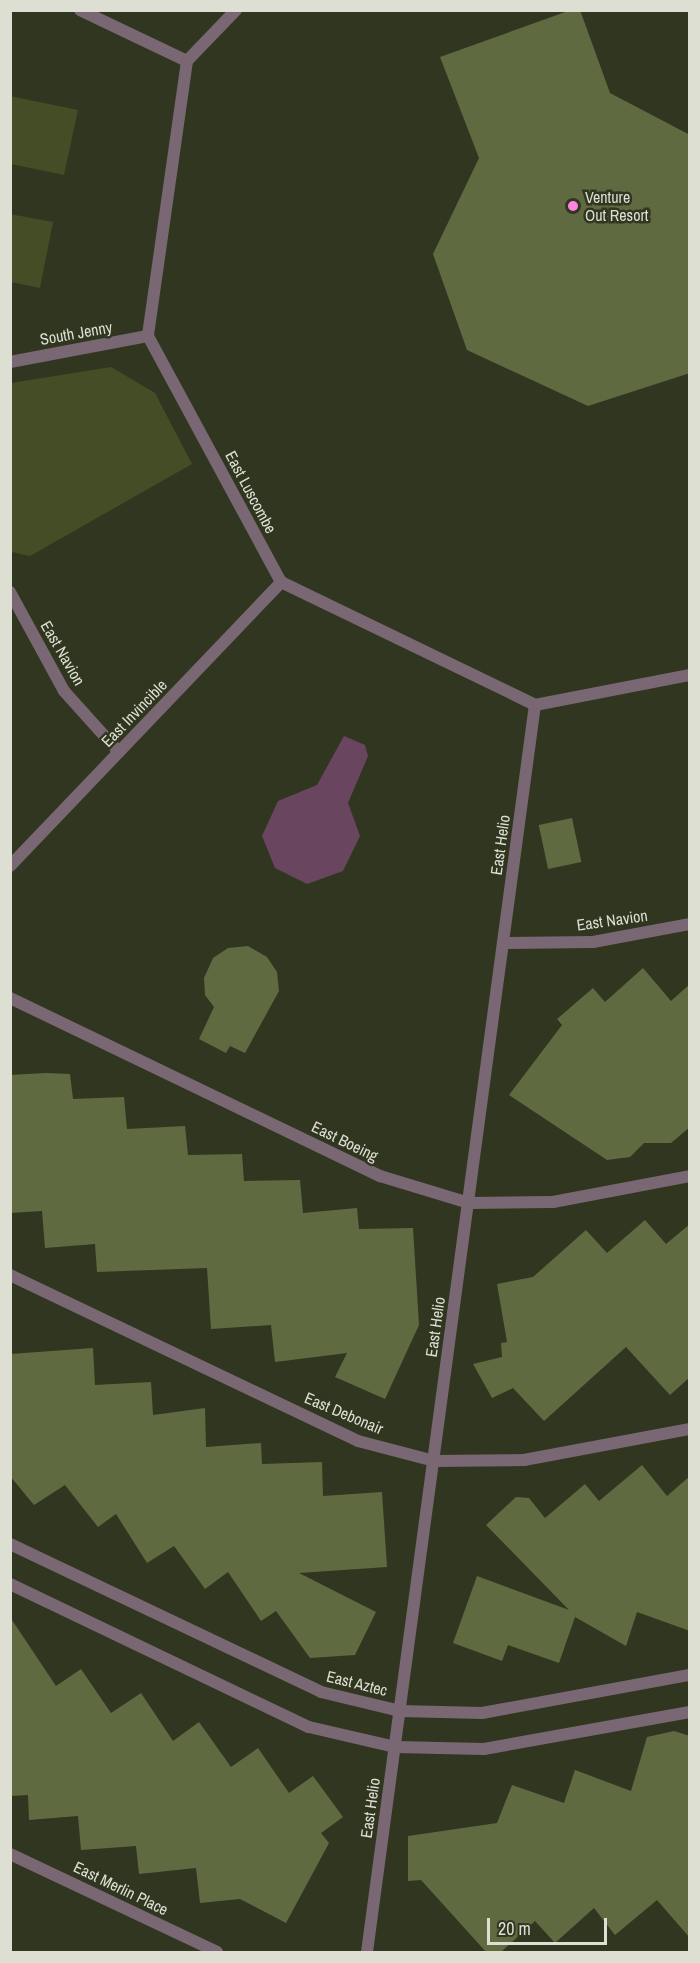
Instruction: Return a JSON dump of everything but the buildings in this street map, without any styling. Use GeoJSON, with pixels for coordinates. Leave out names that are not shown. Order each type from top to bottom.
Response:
{"type":"FeatureCollection","features":[{"type":"Feature","properties":{"kind":"lane"},"geometry":{"type":"LineString","coordinates":[[80,10],[187,62]]}},
{"type":"Feature","properties":{"kind":"lane"},"geometry":{"type":"LineString","coordinates":[[148,336],[187,62],[236,10]]}},
{"type":"Feature","properties":{"kind":"lane","name":"South Jenny"},"geometry":{"type":"LineString","coordinates":[[10,362],[148,336]]}},
{"type":"Feature","properties":{"kind":"lane","name":"East Luscombe"},"geometry":{"type":"LineString","coordinates":[[148,336],[281,582]]}},
{"type":"Feature","properties":{"kind":"lane"},"geometry":{"type":"LineString","coordinates":[[281,582],[535,705],[690,675]]}},
{"type":"Feature","properties":{"kind":"lane","name":"East Invincible"},"geometry":{"type":"LineString","coordinates":[[10,866],[281,582]]}},
{"type":"Feature","properties":{"kind":"lane","name":"East Navion"},"geometry":{"type":"LineString","coordinates":[[10,592],[64,691],[119,752]]}},
{"type":"Feature","properties":{"kind":"lane","name":"East Helio"},"geometry":{"type":"LineString","coordinates":[[368,1953],[535,705]]}},
{"type":"Feature","properties":{"kind":"lane","name":"East Navion"},"geometry":{"type":"LineString","coordinates":[[503,943],[593,942],[690,924]]}},
{"type":"Feature","properties":{"kind":"lane","name":"East Boeing"},"geometry":{"type":"LineString","coordinates":[[10,999],[380,1176],[469,1203],[553,1202],[690,1176]]}},
{"type":"Feature","properties":{"kind":"lane","name":"East Debonair"},"geometry":{"type":"LineString","coordinates":[[10,1275],[358,1441],[434,1461],[524,1460],[690,1429]]}},
{"type":"Feature","properties":{"kind":"lane","name":"East Aztec"},"geometry":{"type":"LineString","coordinates":[[10,1544],[321,1692],[400,1711],[482,1713],[690,1675]]}},
{"type":"Feature","properties":{"kind":"lane"},"geometry":{"type":"LineString","coordinates":[[10,1584],[309,1727],[395,1747],[484,1749],[690,1712]]}},
{"type":"Feature","properties":{"kind":"lane","name":"East Merlin Place"},"geometry":{"type":"LineString","coordinates":[[10,1854],[217,1953]]}},
{"type":"Feature","properties":{"kind":"green space"},"geometry":{"type":"Polygon","coordinates":[[[10,96],[78,110],[64,175],[11,164],[10,96]]]}},
{"type":"Feature","properties":{"kind":"green space"},"geometry":{"type":"Polygon","coordinates":[[[10,214],[53,222],[40,288],[11,282],[10,214]]]}},
{"type":"Feature","properties":{"kind":"green space"},"geometry":{"type":"Polygon","coordinates":[[[111,367],[155,393],[192,464],[30,556],[12,552],[11,383],[111,367]]]}},
{"type":"Feature","properties":{"kind":"shaded area"},"geometry":{"type":"Polygon","coordinates":[[[344,736],[365,745],[368,756],[348,803],[360,836],[343,871],[307,884],[275,868],[262,836],[278,801],[317,785],[344,736]]]}},
{"type":"Feature","properties":{"kind":"place","name":"Venture Out Resort"},"geometry":{"type":"Point","coordinates":[573,206]}}]}
